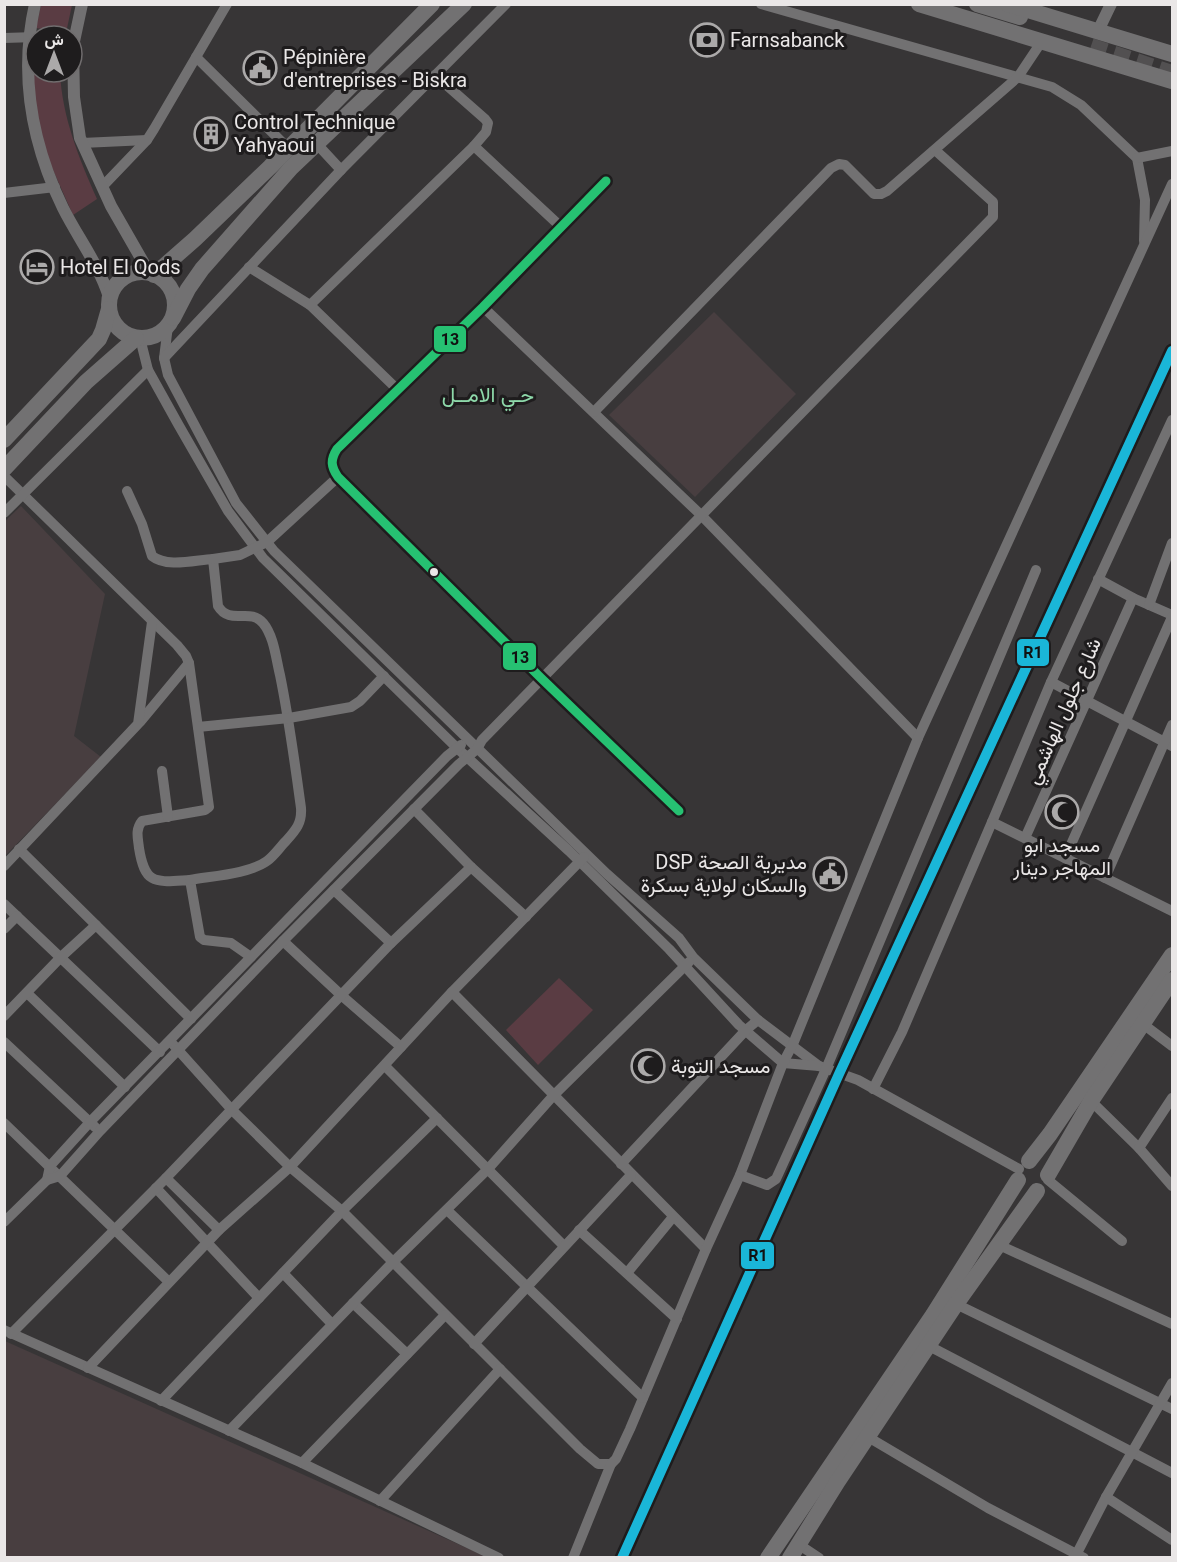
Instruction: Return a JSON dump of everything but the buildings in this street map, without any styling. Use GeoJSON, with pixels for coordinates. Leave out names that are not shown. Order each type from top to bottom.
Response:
{"type":"FeatureCollection","features":[{"type":"Feature","properties":{"kind":"main road"},"geometry":{"type":"LineString","coordinates":[[152,274],[195,239],[432,4]]}},
{"type":"Feature","properties":{"kind":"main road"},"geometry":{"type":"LineString","coordinates":[[109,303],[112,320],[118,329],[128,336],[150,338],[160,333],[170,322],[202,269],[291,168],[464,4]]}},
{"type":"Feature","properties":{"kind":"main road"},"geometry":{"type":"LineString","coordinates":[[919,4],[1173,81]]}},
{"type":"Feature","properties":{"kind":"main road"},"geometry":{"type":"LineString","coordinates":[[948,4],[1094,39],[1173,54]]}},
{"type":"Feature","properties":{"kind":"main road"},"geometry":{"type":"LineString","coordinates":[[977,4],[1094,39]]}},
{"type":"Feature","properties":{"kind":"main road"},"geometry":{"type":"LineString","coordinates":[[1008,4],[1094,39]]}},
{"type":"Feature","properties":{"kind":"main road"},"geometry":{"type":"LineString","coordinates":[[4,440],[99,339],[114,287],[122,279],[133,273],[152,274],[163,280],[174,297],[175,308],[170,322]]}},
{"type":"Feature","properties":{"kind":"main road"},"geometry":{"type":"LineString","coordinates":[[4,469],[86,382],[138,338]]}},
{"type":"Feature","properties":{"kind":"main road"},"geometry":{"type":"LineString","coordinates":[[768,1557],[933,1315],[1022,1170],[1057,1125],[1173,955]]}},
{"type":"Feature","properties":{"kind":"main road"},"geometry":{"type":"LineString","coordinates":[[794,1551],[956,1304],[1044,1182],[1091,1101],[1173,980]]}},
{"type":"Feature","properties":{"kind":"main road"},"geometry":{"type":"LineString","coordinates":[[1034,1161],[1044,1165],[1044,1182],[1027,1191],[1020,1185],[1022,1170],[1034,1161]]}},
{"type":"Feature","properties":{"kind":"street"},"geometry":{"type":"LineString","coordinates":[[34,24],[35,4]]}},
{"type":"Feature","properties":{"kind":"street"},"geometry":{"type":"LineString","coordinates":[[77,24],[82,4]]}},
{"type":"Feature","properties":{"kind":"street"},"geometry":{"type":"LineString","coordinates":[[102,187],[147,140],[227,4]]}},
{"type":"Feature","properties":{"kind":"street"},"geometry":{"type":"LineString","coordinates":[[164,358],[340,170],[506,4]]}},
{"type":"Feature","properties":{"kind":"street"},"geometry":{"type":"LineString","coordinates":[[761,4],[1052,87],[1081,105],[1137,158],[1144,200],[1144,245]]}},
{"type":"Feature","properties":{"kind":"street"},"geometry":{"type":"LineString","coordinates":[[1094,39],[1111,4]]}},
{"type":"Feature","properties":{"kind":"street"},"geometry":{"type":"LineString","coordinates":[[4,38],[24,37]]}},
{"type":"Feature","properties":{"kind":"street"},"geometry":{"type":"LineString","coordinates":[[594,412],[831,168],[839,164],[845,165],[874,194],[880,194],[935,150],[1018,77],[1042,41]]}},
{"type":"Feature","properties":{"kind":"street"},"geometry":{"type":"LineString","coordinates":[[196,57],[288,148]]}},
{"type":"Feature","properties":{"kind":"street"},"geometry":{"type":"LineString","coordinates":[[310,305],[474,147],[486,132],[488,123],[485,118],[435,75]]}},
{"type":"Feature","properties":{"kind":"street"},"geometry":{"type":"LineString","coordinates":[[29,84],[32,116],[39,148],[63,208],[103,278],[109,303]]}},
{"type":"Feature","properties":{"kind":"street"},"geometry":{"type":"LineString","coordinates":[[73,84],[82,142],[111,206],[152,274]]}},
{"type":"Feature","properties":{"kind":"street"},"geometry":{"type":"LineString","coordinates":[[82,142],[147,140]]}},
{"type":"Feature","properties":{"kind":"street"},"geometry":{"type":"LineString","coordinates":[[316,143],[340,170]]}},
{"type":"Feature","properties":{"kind":"street"},"geometry":{"type":"LineString","coordinates":[[474,147],[560,225]]}},
{"type":"Feature","properties":{"kind":"street"},"geometry":{"type":"LineString","coordinates":[[4,1222],[9,1209],[47,1180],[60,1176],[100,1131],[284,941],[467,757],[541,678],[993,217],[993,202],[935,150]]}},
{"type":"Feature","properties":{"kind":"street"},"geometry":{"type":"LineString","coordinates":[[1137,158],[1173,151]]}},
{"type":"Feature","properties":{"kind":"street"},"geometry":{"type":"LineString","coordinates":[[606,181],[337,449],[332,461],[332,469],[541,678],[679,811]]}},
{"type":"Feature","properties":{"kind":"street"},"geometry":{"type":"LineString","coordinates":[[573,1557],[611,1464],[616,1459],[740,1175],[783,1063],[793,1044],[918,738],[1173,184]]}},
{"type":"Feature","properties":{"kind":"street"},"geometry":{"type":"LineString","coordinates":[[4,193],[54,187]]}},
{"type":"Feature","properties":{"kind":"street"},"geometry":{"type":"LineString","coordinates":[[249,267],[310,305],[398,390]]}},
{"type":"Feature","properties":{"kind":"street"},"geometry":{"type":"LineString","coordinates":[[483,306],[702,516],[918,738]]}},
{"type":"Feature","properties":{"kind":"street"},"geometry":{"type":"LineString","coordinates":[[170,322],[164,358],[168,375],[236,503],[267,542],[468,740],[479,744],[685,968],[746,1030],[783,1063],[823,1068],[858,1080],[1022,1170]]}},
{"type":"Feature","properties":{"kind":"street"},"geometry":{"type":"LineString","coordinates":[[138,338],[148,370],[228,511],[255,549],[307,603],[457,748],[679,938],[693,957],[759,1020],[823,1068]]}},
{"type":"Feature","properties":{"kind":"street"},"geometry":{"type":"LineString","coordinates":[[4,513],[148,370]]}},
{"type":"Feature","properties":{"kind":"street"},"geometry":{"type":"LineString","coordinates":[[873,1089],[902,1032],[1051,682],[1098,579],[1168,441],[1173,420]]}},
{"type":"Feature","properties":{"kind":"street"},"geometry":{"type":"LineString","coordinates":[[4,476],[177,645],[189,663],[209,807],[205,810],[142,821],[139,825],[137,832],[142,866],[145,873],[162,882],[190,880],[258,866],[267,861],[296,831],[300,823],[302,808],[289,718],[271,639],[263,622],[257,618],[229,616],[222,612],[218,606],[213,559]]}},
{"type":"Feature","properties":{"kind":"street"},"geometry":{"type":"LineString","coordinates":[[128,490],[142,524],[149,551],[156,559],[170,562],[240,555],[255,549],[267,542],[338,477]]}},
{"type":"Feature","properties":{"kind":"street"},"geometry":{"type":"LineString","coordinates":[[1149,605],[1168,566],[1173,543]]}},
{"type":"Feature","properties":{"kind":"street"},"geometry":{"type":"LineString","coordinates":[[740,1175],[767,1185],[776,1179],[1036,570]]}},
{"type":"Feature","properties":{"kind":"street"},"geometry":{"type":"LineString","coordinates":[[1065,858],[1173,616],[1098,579]]}},
{"type":"Feature","properties":{"kind":"street","name":"شارع جلول الهاشمي"},"geometry":{"type":"LineString","coordinates":[[1025,838],[1133,598]]}},
{"type":"Feature","properties":{"kind":"street"},"geometry":{"type":"LineString","coordinates":[[138,724],[152,622]]}},
{"type":"Feature","properties":{"kind":"street"},"geometry":{"type":"LineString","coordinates":[[4,866],[138,724],[189,663]]}},
{"type":"Feature","properties":{"kind":"street"},"geometry":{"type":"LineString","coordinates":[[198,727],[289,718],[351,707],[384,676]]}},
{"type":"Feature","properties":{"kind":"street"},"geometry":{"type":"LineString","coordinates":[[1051,682],[1169,745]]}},
{"type":"Feature","properties":{"kind":"street"},"geometry":{"type":"LineString","coordinates":[[1105,878],[1169,745],[1173,726]]}},
{"type":"Feature","properties":{"kind":"street"},"geometry":{"type":"LineString","coordinates":[[47,1180],[50,1166],[90,1122],[250,957],[457,748],[468,740]]}},
{"type":"Feature","properties":{"kind":"street"},"geometry":{"type":"LineString","coordinates":[[162,771],[168,817]]}},
{"type":"Feature","properties":{"kind":"street"},"geometry":{"type":"LineString","coordinates":[[414,809],[471,867],[526,917]]}},
{"type":"Feature","properties":{"kind":"street"},"geometry":{"type":"LineString","coordinates":[[992,822],[1173,911]]}},
{"type":"Feature","properties":{"kind":"street"},"geometry":{"type":"LineString","coordinates":[[19,849],[191,1018]]}},
{"type":"Feature","properties":{"kind":"street"},"geometry":{"type":"LineString","coordinates":[[88,1368],[219,1230],[290,1167],[452,992],[583,858]]}},
{"type":"Feature","properties":{"kind":"street"},"geometry":{"type":"LineString","coordinates":[[471,867],[391,943],[166,1178],[8,1332],[302,1463],[499,1557]]}},
{"type":"Feature","properties":{"kind":"street"},"geometry":{"type":"LineString","coordinates":[[190,880],[200,937],[204,940],[231,943],[250,957]]}},
{"type":"Feature","properties":{"kind":"street"},"geometry":{"type":"LineString","coordinates":[[334,890],[391,943]]}},
{"type":"Feature","properties":{"kind":"street"},"geometry":{"type":"LineString","coordinates":[[4,904],[160,1052]]}},
{"type":"Feature","properties":{"kind":"street"},"geometry":{"type":"LineString","coordinates":[[4,928],[17,916]]}},
{"type":"Feature","properties":{"kind":"street"},"geometry":{"type":"LineString","coordinates":[[4,1016],[61,957],[96,925]]}},
{"type":"Feature","properties":{"kind":"street"},"geometry":{"type":"LineString","coordinates":[[284,941],[401,1047]]}},
{"type":"Feature","properties":{"kind":"street"},"geometry":{"type":"LineString","coordinates":[[229,1431],[392,1263],[488,1169],[553,1096],[685,968],[693,957]]}},
{"type":"Feature","properties":{"kind":"street"},"geometry":{"type":"LineString","coordinates":[[452,992],[706,1249]]}},
{"type":"Feature","properties":{"kind":"street"},"geometry":{"type":"LineString","coordinates":[[27,993],[125,1087]]}},
{"type":"Feature","properties":{"kind":"street"},"geometry":{"type":"LineString","coordinates":[[621,1164],[746,1030],[759,1020]]}},
{"type":"Feature","properties":{"kind":"street"},"geometry":{"type":"LineString","coordinates":[[1143,1024],[1173,1046]]}},
{"type":"Feature","properties":{"kind":"street"},"geometry":{"type":"LineString","coordinates":[[170,1041],[232,1110],[290,1167],[342,1211],[580,1449],[598,1464],[611,1464]]}},
{"type":"Feature","properties":{"kind":"street"},"geometry":{"type":"LineString","coordinates":[[4,1042],[100,1131]]}},
{"type":"Feature","properties":{"kind":"street"},"geometry":{"type":"LineString","coordinates":[[385,1066],[564,1246]]}},
{"type":"Feature","properties":{"kind":"street"},"geometry":{"type":"LineString","coordinates":[[1139,1148],[1173,1098]]}},
{"type":"Feature","properties":{"kind":"street"},"geometry":{"type":"LineString","coordinates":[[1091,1101],[1172,1184]]}},
{"type":"Feature","properties":{"kind":"street"},"geometry":{"type":"LineString","coordinates":[[161,1401],[342,1211],[437,1118]]}},
{"type":"Feature","properties":{"kind":"street"},"geometry":{"type":"LineString","coordinates":[[4,1123],[169,1282]]}},
{"type":"Feature","properties":{"kind":"street"},"geometry":{"type":"LineString","coordinates":[[474,1344],[631,1175]]}},
{"type":"Feature","properties":{"kind":"street"},"geometry":{"type":"LineString","coordinates":[[166,1178],[219,1230]]}},
{"type":"Feature","properties":{"kind":"street"},"geometry":{"type":"LineString","coordinates":[[1044,1182],[1122,1241]]}},
{"type":"Feature","properties":{"kind":"street"},"geometry":{"type":"LineString","coordinates":[[156,1188],[259,1298]]}},
{"type":"Feature","properties":{"kind":"street"},"geometry":{"type":"LineString","coordinates":[[447,1210],[643,1398]]}},
{"type":"Feature","properties":{"kind":"street"},"geometry":{"type":"LineString","coordinates":[[627,1273],[673,1217]]}},
{"type":"Feature","properties":{"kind":"street"},"geometry":{"type":"LineString","coordinates":[[579,1230],[677,1319]]}},
{"type":"Feature","properties":{"kind":"street"},"geometry":{"type":"LineString","coordinates":[[999,1245],[1173,1324]]}},
{"type":"Feature","properties":{"kind":"street"},"geometry":{"type":"LineString","coordinates":[[283,1273],[332,1324]]}},
{"type":"Feature","properties":{"kind":"street"},"geometry":{"type":"LineString","coordinates":[[353,1303],[407,1354]]}},
{"type":"Feature","properties":{"kind":"street"},"geometry":{"type":"LineString","coordinates":[[956,1304],[1173,1409]]}},
{"type":"Feature","properties":{"kind":"street"},"geometry":{"type":"LineString","coordinates":[[302,1463],[445,1315]]}},
{"type":"Feature","properties":{"kind":"street"},"geometry":{"type":"LineString","coordinates":[[929,1346],[1173,1473]]}},
{"type":"Feature","properties":{"kind":"street"},"geometry":{"type":"LineString","coordinates":[[380,1501],[500,1369]]}},
{"type":"Feature","properties":{"kind":"street"},"geometry":{"type":"LineString","coordinates":[[867,1437],[988,1508],[1079,1556],[1106,1497],[1173,1383]]}},
{"type":"Feature","properties":{"kind":"street"},"geometry":{"type":"LineString","coordinates":[[1106,1497],[1173,1540]]}},
{"type":"Feature","properties":{"kind":"street"},"geometry":{"type":"LineString","coordinates":[[794,1551],[819,1557]]}},
{"type":"Feature","properties":{"kind":"shaded area"},"geometry":{"type":"Polygon","coordinates":[[[41,5],[72,5],[68,24],[37,24],[41,5]]]}},
{"type":"Feature","properties":{"kind":"shaded area"},"geometry":{"type":"Polygon","coordinates":[[[33,84],[61,84],[68,121],[78,153],[97,199],[73,215],[45,152],[33,97],[33,84]]]}},
{"type":"Feature","properties":{"kind":"shaded area"},"geometry":{"type":"Polygon","coordinates":[[[714,312],[796,394],[695,497],[609,415],[714,312]]]}},
{"type":"Feature","properties":{"kind":"shaded area"},"geometry":{"type":"Polygon","coordinates":[[[21,506],[105,594],[74,736],[101,757],[5,856],[4,522],[21,506]]]}},
{"type":"Feature","properties":{"kind":"shaded area"},"geometry":{"type":"Polygon","coordinates":[[[559,978],[593,1010],[538,1065],[506,1030],[559,978]]]}},
{"type":"Feature","properties":{"kind":"shaded area"},"geometry":{"type":"Polygon","coordinates":[[[5,1341],[487,1557],[5,1557],[5,1341]]]}},
{"type":"Feature","properties":{"kind":"tunnel"},"geometry":{"type":"LineString","coordinates":[[1091,46],[1172,73]]}},
{"type":"Feature","properties":{"kind":"railway"},"geometry":{"type":"LineString","coordinates":[[622,1558],[839,1074],[1172,351]]}},
{"type":"Feature","properties":{"kind":"transit line","name":"13"},"geometry":{"type":"LineString","coordinates":[[606,181],[483,307],[337,449],[332,463],[338,477],[679,811]]}},
{"type":"Feature","properties":{"kind":"transit line","name":"R1"},"geometry":{"type":"LineString","coordinates":[[622,1558],[839,1074],[1172,351]]}},
{"type":"Feature","properties":{"kind":"place","name":"Farnsabanck"},"geometry":{"type":"Point","coordinates":[707,40]}},
{"type":"Feature","properties":{"kind":"place","name":"Pépinière d'entreprises - Biskra"},"geometry":{"type":"Point","coordinates":[260,68]}},
{"type":"Feature","properties":{"kind":"place","name":"Control Technique Yahyaoui"},"geometry":{"type":"Point","coordinates":[211,134]}},
{"type":"Feature","properties":{"kind":"place","name":"Hotel El Qods"},"geometry":{"type":"Point","coordinates":[37,267]}},
{"type":"Feature","properties":{"kind":"place","name":"مسجد ابو المهاجر دينار"},"geometry":{"type":"Point","coordinates":[1062,812]}},
{"type":"Feature","properties":{"kind":"place","name":"DSP مديرية الصحة والسكان لولاية بسكرة"},"geometry":{"type":"Point","coordinates":[830,874]}},
{"type":"Feature","properties":{"kind":"place","name":"مسجد التوبة"},"geometry":{"type":"Point","coordinates":[648,1066]}},
{"type":"Feature","properties":{"kind":"district","name":"حـي الامــل"},"geometry":{"type":"Point","coordinates":[488,395]}}]}
